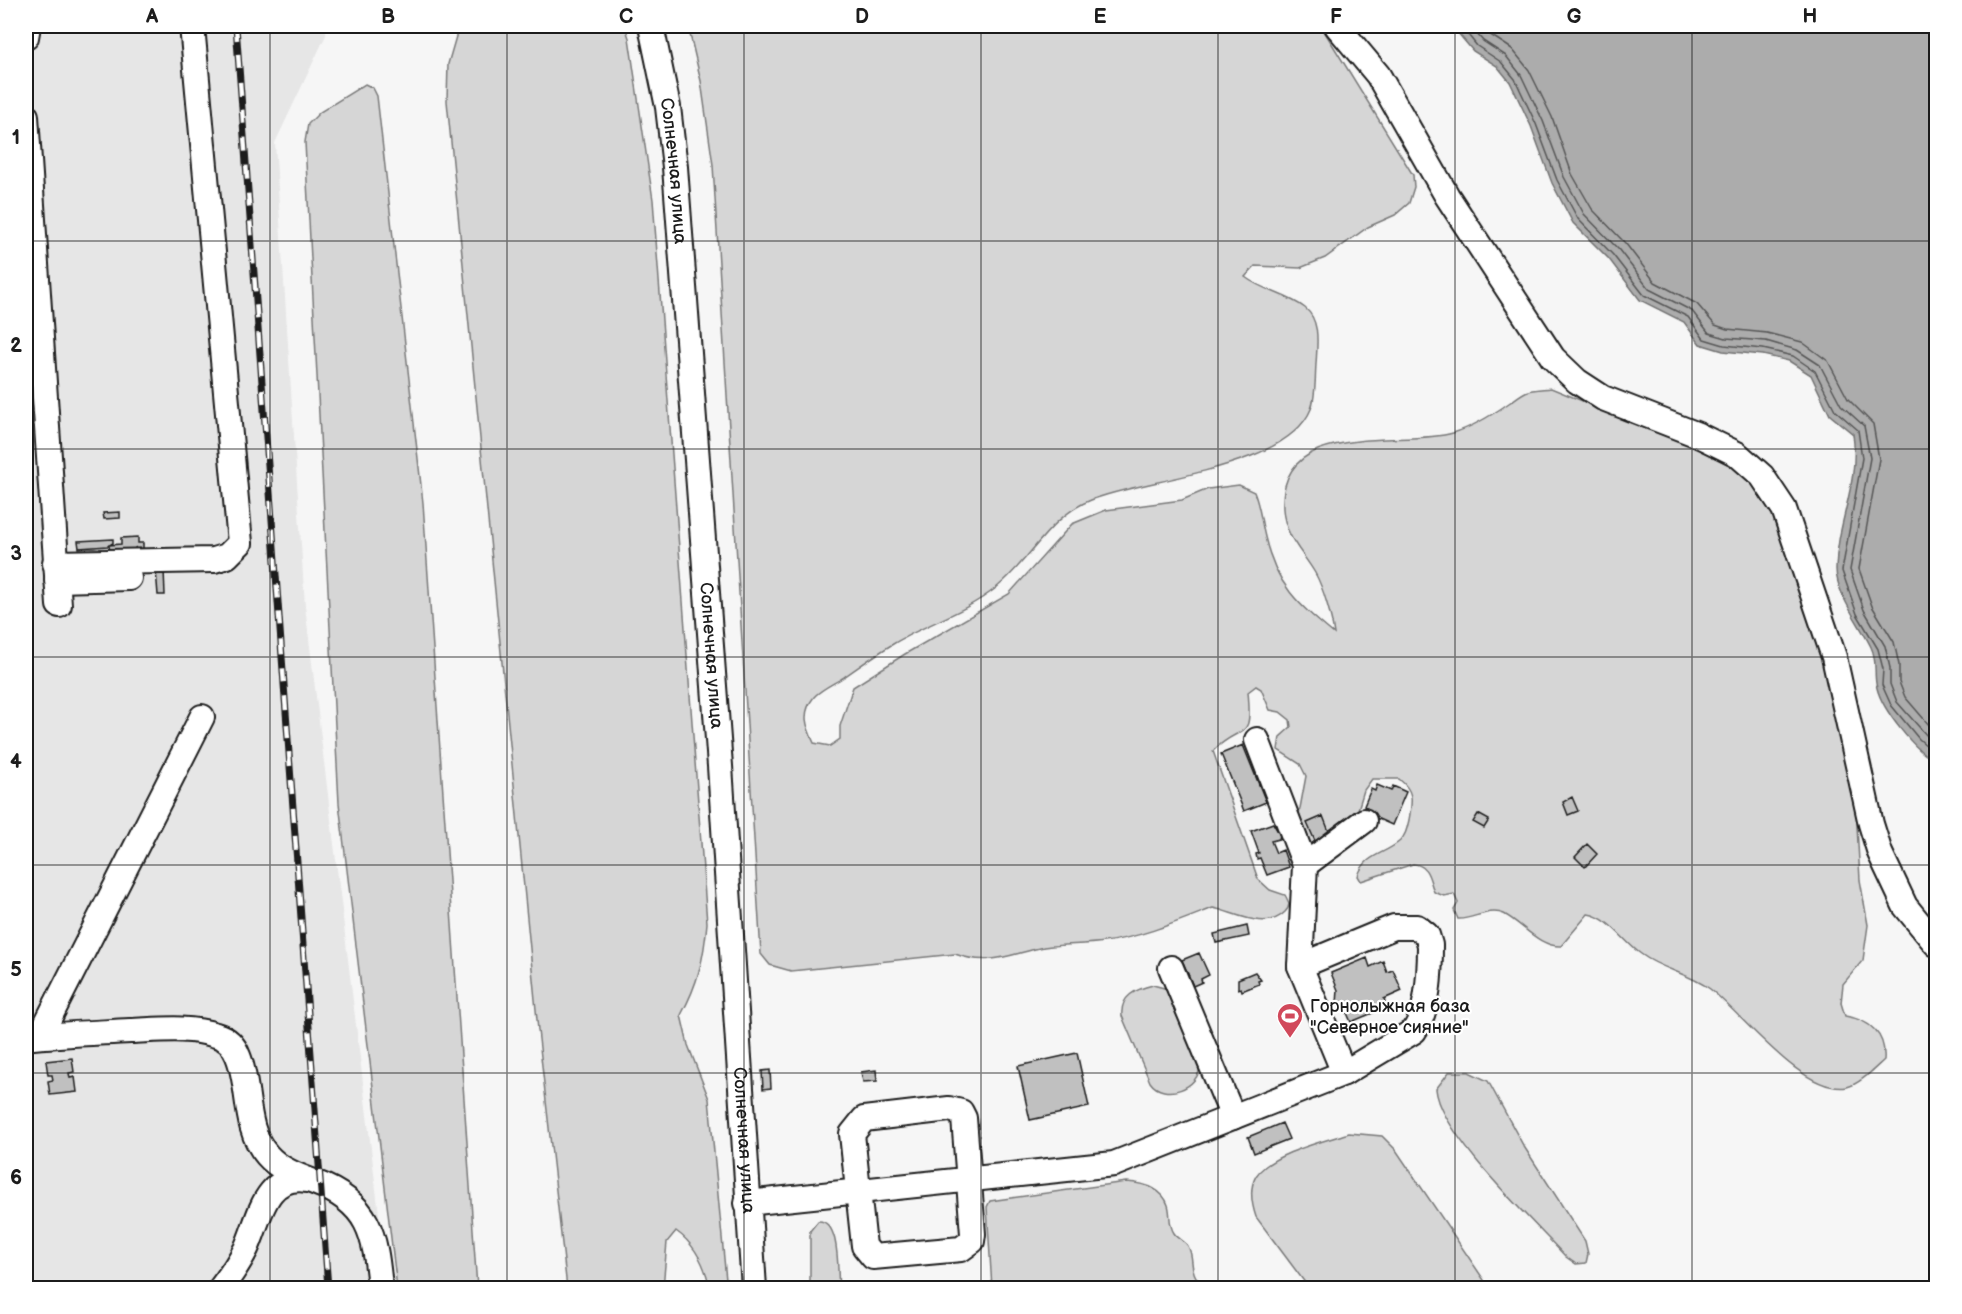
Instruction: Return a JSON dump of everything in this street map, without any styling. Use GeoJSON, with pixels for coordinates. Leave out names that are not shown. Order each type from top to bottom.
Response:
{"type":"FeatureCollection","features":[{"type":"Feature","properties":{"kind":"street"},"geometry":{"type":"LineString","coordinates":[[26,37],[28,26]]}},
{"type":"Feature","properties":{"kind":"street"},"geometry":{"type":"LineString","coordinates":[[56,572],[214,560],[227,556],[240,543],[192,26]]}},
{"type":"Feature","properties":{"kind":"street","name":"Солнечная улица"},"geometry":{"type":"LineString","coordinates":[[651,26],[668,107],[675,167],[720,766],[753,1288]]}},
{"type":"Feature","properties":{"kind":"street"},"geometry":{"type":"LineString","coordinates":[[1337,26],[1378,75],[1447,196],[1553,358],[1577,381],[1604,398],[1698,435],[1737,454],[1762,476],[1784,509],[1834,657],[1871,824],[1880,853],[1905,906],[1936,944]]}},
{"type":"Feature","properties":{"kind":"street"},"geometry":{"type":"LineString","coordinates":[[26,116],[34,380],[59,605]]}},
{"type":"Feature","properties":{"kind":"street"},"geometry":{"type":"LineString","coordinates":[[56,572],[152,578]]}},
{"type":"Feature","properties":{"kind":"street"},"geometry":{"type":"LineString","coordinates":[[33,1037],[202,717]]}},
{"type":"Feature","properties":{"kind":"street"},"geometry":{"type":"LineString","coordinates":[[1257,740],[1305,865],[1300,966],[1344,1072]]}},
{"type":"Feature","properties":{"kind":"street"},"geometry":{"type":"LineString","coordinates":[[1305,865],[1364,821]]}},
{"type":"Feature","properties":{"kind":"street"},"geometry":{"type":"LineString","coordinates":[[747,1203],[1114,1164],[1344,1072],[1414,1031],[1419,1025],[1423,1012],[1430,951],[1428,939],[1417,927],[1394,927],[1300,966]]}},
{"type":"Feature","properties":{"kind":"street"},"geometry":{"type":"LineString","coordinates":[[1171,968],[1233,1117]]}},
{"type":"Feature","properties":{"kind":"street"},"geometry":{"type":"LineString","coordinates":[[33,1037],[179,1029],[218,1035],[231,1043],[238,1056],[251,1121],[260,1145],[276,1163],[340,1194],[362,1214],[373,1238],[380,1288]]}},
{"type":"Feature","properties":{"kind":"street"},"geometry":{"type":"LineString","coordinates":[[948,1109],[961,1112],[964,1118],[970,1180],[974,1234],[972,1241],[961,1249],[881,1258],[868,1253],[864,1246],[858,1192],[852,1134],[859,1122],[864,1119],[948,1109]]}},
{"type":"Feature","properties":{"kind":"street"},"geometry":{"type":"LineString","coordinates":[[221,1288],[245,1252],[270,1192],[289,1179],[307,1180]]}},
{"type":"Feature","properties":{"kind":"shaded area"},"geometry":{"type":"Polygon","coordinates":[[[26,26],[326,26],[326,35],[275,143],[305,606],[388,1288],[26,1288],[26,26]]]}},
{"type":"Feature","properties":{"kind":"shaded area"},"geometry":{"type":"Polygon","coordinates":[[[459,26],[625,26],[629,38],[653,200],[707,923],[699,971],[681,1015],[688,1045],[709,1099],[726,1280],[724,1288],[710,1288],[699,1256],[676,1231],[667,1242],[663,1288],[567,1288],[538,1030],[447,101],[448,64],[459,26]]]}},
{"type":"Feature","properties":{"kind":"shaded area"},"geometry":{"type":"Polygon","coordinates":[[[688,26],[1321,26],[1413,175],[1414,187],[1409,203],[1395,215],[1368,227],[1325,258],[1300,268],[1255,266],[1245,277],[1259,286],[1298,303],[1310,313],[1314,320],[1317,341],[1314,398],[1311,409],[1297,429],[1274,445],[1245,458],[1213,469],[1115,492],[1076,508],[1051,528],[1020,565],[996,588],[959,611],[893,644],[817,694],[806,714],[807,725],[814,743],[830,746],[840,739],[840,726],[853,687],[1009,594],[1072,524],[1106,510],[1182,500],[1208,489],[1239,485],[1254,492],[1270,554],[1282,581],[1299,603],[1334,634],[1327,603],[1318,579],[1291,536],[1284,519],[1287,480],[1300,461],[1321,449],[1346,442],[1430,437],[1453,433],[1482,420],[1526,392],[1551,388],[1706,452],[1743,473],[1770,501],[1816,634],[1856,808],[1860,880],[1868,925],[1863,960],[1843,984],[1841,1003],[1845,1016],[1862,1021],[1875,1030],[1882,1043],[1884,1060],[1862,1079],[1847,1087],[1830,1086],[1812,1079],[1774,1051],[1710,989],[1649,959],[1610,925],[1596,916],[1588,914],[1561,946],[1553,945],[1538,939],[1511,918],[1498,912],[1458,919],[1454,910],[1458,903],[1454,894],[1444,896],[1434,892],[1428,873],[1418,865],[1413,864],[1361,881],[1358,876],[1365,863],[1394,846],[1405,834],[1411,802],[1408,788],[1399,779],[1372,779],[1364,790],[1356,816],[1312,846],[1305,843],[1298,819],[1306,776],[1300,764],[1278,750],[1280,737],[1291,727],[1290,720],[1280,712],[1270,710],[1261,689],[1256,686],[1248,692],[1247,726],[1213,751],[1258,879],[1270,890],[1285,895],[1288,900],[1288,908],[1277,918],[1259,921],[1213,908],[1132,937],[1096,943],[1044,947],[1000,958],[967,958],[955,954],[791,971],[770,965],[761,954],[713,165],[701,81],[688,26]]]}},
{"type":"Feature","properties":{"kind":"shaded area"},"geometry":{"type":"Polygon","coordinates":[[[365,84],[373,88],[377,96],[423,503],[477,1288],[397,1288],[339,803],[305,142],[308,124],[320,112],[365,84]]]}},
{"type":"Feature","properties":{"kind":"shaded area"},"geometry":{"type":"Polygon","coordinates":[[[1153,985],[1164,988],[1171,994],[1200,1065],[1194,1080],[1180,1090],[1164,1091],[1156,1088],[1150,1082],[1122,1016],[1126,998],[1153,985]]]}},
{"type":"Feature","properties":{"kind":"shaded area"},"geometry":{"type":"Polygon","coordinates":[[[1449,1072],[1469,1072],[1488,1081],[1523,1145],[1585,1241],[1588,1254],[1586,1263],[1576,1264],[1566,1257],[1511,1200],[1453,1129],[1441,1108],[1436,1089],[1449,1072]]]}},
{"type":"Feature","properties":{"kind":"shaded area"},"geometry":{"type":"Polygon","coordinates":[[[1349,1133],[1382,1136],[1396,1150],[1484,1280],[1486,1288],[1309,1288],[1256,1217],[1252,1202],[1252,1186],[1256,1176],[1273,1161],[1298,1149],[1349,1133]]]}},
{"type":"Feature","properties":{"kind":"shaded area"},"geometry":{"type":"Polygon","coordinates":[[[1126,1182],[1151,1187],[1165,1199],[1169,1208],[1172,1230],[1188,1246],[1195,1276],[1205,1288],[992,1288],[987,1207],[990,1201],[1126,1182]]]}},
{"type":"Feature","properties":{"kind":"shaded area"},"geometry":{"type":"Polygon","coordinates":[[[818,1221],[825,1223],[831,1229],[834,1237],[838,1259],[839,1288],[810,1288],[810,1231],[818,1221]]]}},
{"type":"Feature","properties":{"kind":"water"},"geometry":{"type":"Polygon","coordinates":[[[1452,26],[1936,26],[1936,761],[1910,740],[1880,697],[1875,678],[1873,652],[1844,599],[1837,579],[1837,551],[1853,469],[1853,434],[1830,415],[1811,375],[1789,361],[1763,355],[1723,351],[1700,344],[1684,322],[1640,300],[1609,259],[1573,223],[1552,183],[1531,126],[1510,82],[1497,66],[1473,51],[1452,26]]]}},
{"type":"Feature","properties":{"kind":"building"},"geometry":{"type":"Polygon","coordinates":[[[120,512],[120,518],[104,519],[103,513],[120,512]]]}},
{"type":"Feature","properties":{"kind":"building"},"geometry":{"type":"Polygon","coordinates":[[[138,537],[138,543],[143,543],[143,553],[138,553],[135,547],[136,551],[110,553],[109,545],[121,544],[121,538],[138,537]]]}},
{"type":"Feature","properties":{"kind":"building"},"geometry":{"type":"Polygon","coordinates":[[[113,539],[113,543],[108,546],[79,548],[78,541],[113,539]]]}},
{"type":"Feature","properties":{"kind":"building"},"geometry":{"type":"Polygon","coordinates":[[[156,570],[164,570],[165,595],[158,595],[156,570]]]}},
{"type":"Feature","properties":{"kind":"building"},"geometry":{"type":"Polygon","coordinates":[[[1243,745],[1266,802],[1244,811],[1221,754],[1243,745]]]}},
{"type":"Feature","properties":{"kind":"building"},"geometry":{"type":"Polygon","coordinates":[[[1377,785],[1391,791],[1393,786],[1406,792],[1392,825],[1365,813],[1367,807],[1364,806],[1371,789],[1375,791],[1377,785]]]}},
{"type":"Feature","properties":{"kind":"building"},"geometry":{"type":"Polygon","coordinates":[[[1572,797],[1578,811],[1568,815],[1563,802],[1572,797]]]}},
{"type":"Feature","properties":{"kind":"building"},"geometry":{"type":"Polygon","coordinates":[[[1478,814],[1489,820],[1484,828],[1473,822],[1478,814]]]}},
{"type":"Feature","properties":{"kind":"building"},"geometry":{"type":"Polygon","coordinates":[[[1323,816],[1330,834],[1315,841],[1307,823],[1323,816]]]}},
{"type":"Feature","properties":{"kind":"building"},"geometry":{"type":"Polygon","coordinates":[[[1273,823],[1280,835],[1279,839],[1271,841],[1276,853],[1283,850],[1289,867],[1267,875],[1260,858],[1257,859],[1256,854],[1259,853],[1251,831],[1273,823]]]}},
{"type":"Feature","properties":{"kind":"building"},"geometry":{"type":"Polygon","coordinates":[[[1587,844],[1597,854],[1585,867],[1575,857],[1587,844]]]}},
{"type":"Feature","properties":{"kind":"building"},"geometry":{"type":"Polygon","coordinates":[[[1247,926],[1249,936],[1216,943],[1214,934],[1247,926]]]}},
{"type":"Feature","properties":{"kind":"building"},"geometry":{"type":"Polygon","coordinates":[[[1199,953],[1209,975],[1201,979],[1202,982],[1193,986],[1182,960],[1199,953]]]}},
{"type":"Feature","properties":{"kind":"building"},"geometry":{"type":"Polygon","coordinates":[[[1367,958],[1370,967],[1383,961],[1387,972],[1393,970],[1402,991],[1384,999],[1387,1007],[1351,1022],[1343,1004],[1337,1004],[1338,990],[1331,973],[1367,958]]]}},
{"type":"Feature","properties":{"kind":"building"},"geometry":{"type":"Polygon","coordinates":[[[1255,972],[1261,980],[1258,981],[1259,984],[1242,991],[1241,988],[1238,989],[1238,979],[1255,972]]]}},
{"type":"Feature","properties":{"kind":"building"},"geometry":{"type":"Polygon","coordinates":[[[1077,1053],[1089,1107],[1030,1120],[1018,1066],[1077,1053]]]}},
{"type":"Feature","properties":{"kind":"building"},"geometry":{"type":"Polygon","coordinates":[[[72,1058],[74,1072],[69,1073],[70,1078],[75,1077],[77,1092],[50,1095],[48,1081],[53,1080],[52,1075],[48,1075],[46,1061],[72,1058]]]}},
{"type":"Feature","properties":{"kind":"building"},"geometry":{"type":"Polygon","coordinates":[[[770,1070],[771,1088],[763,1089],[762,1071],[770,1070]]]}},
{"type":"Feature","properties":{"kind":"building"},"geometry":{"type":"Polygon","coordinates":[[[876,1070],[877,1081],[863,1082],[861,1072],[876,1070]]]}},
{"type":"Feature","properties":{"kind":"building"},"geometry":{"type":"Polygon","coordinates":[[[1282,1123],[1289,1139],[1254,1153],[1248,1137],[1282,1123]]]}},
{"type":"Feature","properties":{"kind":"railway"},"geometry":{"type":"LineString","coordinates":[[236,26],[328,1288]]}},
{"type":"Feature","properties":{"kind":"place","name":"Горнолыжная база \"Северное сияние\""},"geometry":{"type":"Point","coordinates":[1290,1039]}}]}
